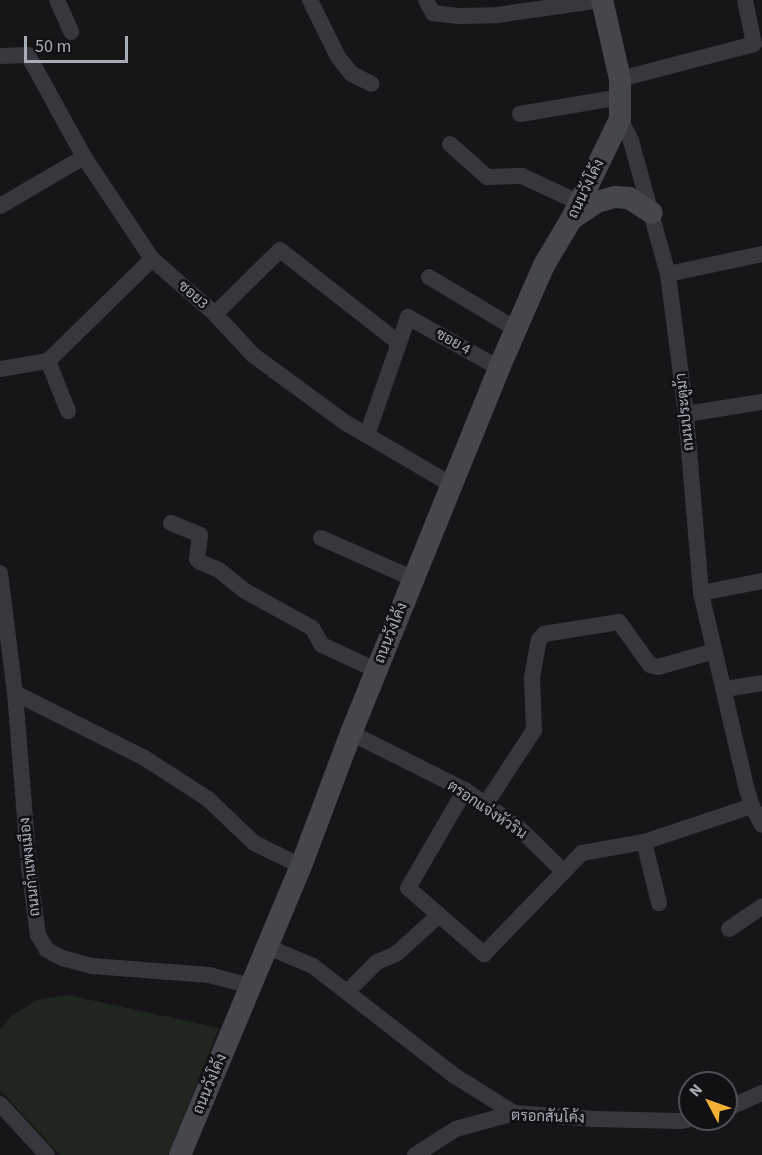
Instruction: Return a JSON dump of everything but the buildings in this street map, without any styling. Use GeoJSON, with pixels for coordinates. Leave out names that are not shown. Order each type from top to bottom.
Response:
{"type":"FeatureCollection","features":[{"type":"Feature","properties":{"kind":"main road","name":"ถนนประตูม้า"},"geometry":{"type":"LineString","coordinates":[[603,0],[620,99]]}},
{"type":"Feature","properties":{"kind":"main road","name":"ถนนวังโค้ง"},"geometry":{"type":"LineString","coordinates":[[180,1155],[301,866],[376,670],[499,368],[544,265],[576,211],[620,99]]}},
{"type":"Feature","properties":{"kind":"main road"},"geometry":{"type":"LineString","coordinates":[[576,211],[615,197],[629,198],[652,213]]}},
{"type":"Feature","properties":{"kind":"street"},"geometry":{"type":"LineString","coordinates":[[57,0],[71,32]]}},
{"type":"Feature","properties":{"kind":"street"},"geometry":{"type":"LineString","coordinates":[[310,0],[338,57],[352,74],[372,84]]}},
{"type":"Feature","properties":{"kind":"street"},"geometry":{"type":"LineString","coordinates":[[426,0],[433,13],[458,16],[497,15],[603,0]]}},
{"type":"Feature","properties":{"kind":"street"},"geometry":{"type":"LineString","coordinates":[[520,114],[620,99],[754,44],[745,0]]}},
{"type":"Feature","properties":{"kind":"street","name":"ซอย3"},"geometry":{"type":"LineString","coordinates":[[0,56],[28,55],[84,157],[152,259],[215,314],[253,355],[367,435],[452,485]]}},
{"type":"Feature","properties":{"kind":"street","name":"ถนนประตูม้า"},"geometry":{"type":"LineString","coordinates":[[620,99],[668,274],[686,414],[702,593],[715,651],[762,825]]}},
{"type":"Feature","properties":{"kind":"street"},"geometry":{"type":"LineString","coordinates":[[450,144],[487,177],[522,176],[576,211]]}},
{"type":"Feature","properties":{"kind":"street"},"geometry":{"type":"LineString","coordinates":[[0,206],[84,157]]}},
{"type":"Feature","properties":{"kind":"street"},"geometry":{"type":"LineString","coordinates":[[215,314],[280,250],[399,343],[367,435]]}},
{"type":"Feature","properties":{"kind":"street"},"geometry":{"type":"LineString","coordinates":[[668,274],[762,254]]}},
{"type":"Feature","properties":{"kind":"street"},"geometry":{"type":"LineString","coordinates":[[0,369],[48,361],[152,259]]}},
{"type":"Feature","properties":{"kind":"street"},"geometry":{"type":"LineString","coordinates":[[429,277],[516,329]]}},
{"type":"Feature","properties":{"kind":"street","name":"ซอย 4"},"geometry":{"type":"LineString","coordinates":[[399,343],[408,317],[499,368]]}},
{"type":"Feature","properties":{"kind":"street"},"geometry":{"type":"LineString","coordinates":[[48,361],[68,411]]}},
{"type":"Feature","properties":{"kind":"street"},"geometry":{"type":"LineString","coordinates":[[686,414],[762,402]]}},
{"type":"Feature","properties":{"kind":"street"},"geometry":{"type":"LineString","coordinates":[[171,523],[200,535],[197,559],[200,562],[219,570],[245,591],[312,628],[322,645],[376,670]]}},
{"type":"Feature","properties":{"kind":"street"},"geometry":{"type":"LineString","coordinates":[[321,538],[414,579]]}},
{"type":"Feature","properties":{"kind":"street","name":"ถนนกำแพงเมือง"},"geometry":{"type":"LineString","coordinates":[[0,573],[9,686],[29,867],[38,935],[47,950],[62,958],[92,966],[209,975],[251,986]]}},
{"type":"Feature","properties":{"kind":"street"},"geometry":{"type":"LineString","coordinates":[[702,593],[762,581]]}},
{"type":"Feature","properties":{"kind":"street"},"geometry":{"type":"LineString","coordinates":[[485,805],[534,730],[532,678],[539,640],[544,634],[618,622],[650,665],[658,667],[715,651]]}},
{"type":"Feature","properties":{"kind":"street"},"geometry":{"type":"LineString","coordinates":[[725,689],[762,683]]}},
{"type":"Feature","properties":{"kind":"street"},"geometry":{"type":"LineString","coordinates":[[9,686],[143,757],[208,799],[254,843],[301,866]]}},
{"type":"Feature","properties":{"kind":"street","name":"ตรอกแจ่งหัวริน"},"geometry":{"type":"LineString","coordinates":[[351,733],[465,790],[520,829],[563,872]]}},
{"type":"Feature","properties":{"kind":"street"},"geometry":{"type":"LineString","coordinates":[[465,790],[408,888],[484,954],[582,853],[644,842],[754,794]]}},
{"type":"Feature","properties":{"kind":"street"},"geometry":{"type":"LineString","coordinates":[[644,842],[659,903]]}},
{"type":"Feature","properties":{"kind":"street"},"geometry":{"type":"LineString","coordinates":[[729,929],[762,907]]}},
{"type":"Feature","properties":{"kind":"street"},"geometry":{"type":"LineString","coordinates":[[347,992],[377,962],[396,954],[439,915]]}},
{"type":"Feature","properties":{"kind":"street"},"geometry":{"type":"LineString","coordinates":[[268,947],[313,966],[455,1076],[514,1113]]}},
{"type":"Feature","properties":{"kind":"street"},"geometry":{"type":"LineString","coordinates":[[738,1104],[762,1093]]}},
{"type":"Feature","properties":{"kind":"street"},"geometry":{"type":"LineString","coordinates":[[0,1104],[47,1155]]}},
{"type":"Feature","properties":{"kind":"street","name":"ตรอกสันโค้ง"},"geometry":{"type":"LineString","coordinates":[[415,1155],[456,1129],[514,1113],[595,1119],[678,1121]]}},
{"type":"Feature","properties":{"kind":"shaded area"},"geometry":{"type":"Polygon","coordinates":[[[68,995],[219,1028],[168,1155],[60,1155],[0,1090],[0,1029],[10,1017],[37,1000],[68,995]]]}}]}
